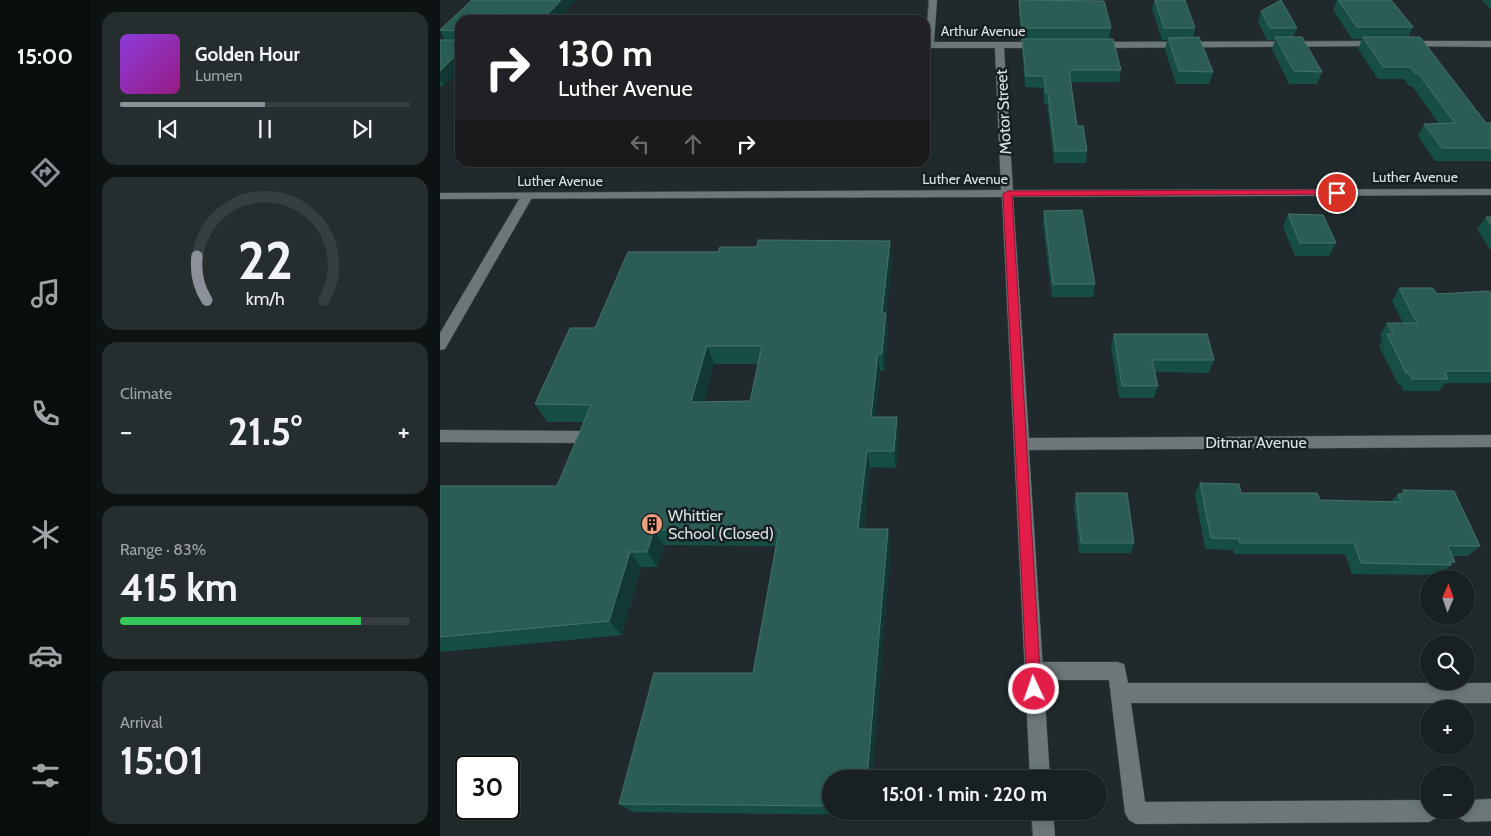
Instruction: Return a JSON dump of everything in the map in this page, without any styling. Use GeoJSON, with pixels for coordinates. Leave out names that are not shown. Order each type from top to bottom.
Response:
{"type":"FeatureCollection","features":[{"type":"Feature","properties":{"kind":"street"},"geometry":{"type":"LineString","coordinates":[[930,22],[933,0]]}},
{"type":"Feature","properties":{"kind":"street"},"geometry":{"type":"LineString","coordinates":[[1087,45],[1491,44]]}},
{"type":"Feature","properties":{"kind":"street","name":"Arthur Avenue"},"geometry":{"type":"LineString","coordinates":[[930,45],[1048,45]]}},
{"type":"Feature","properties":{"kind":"street","name":"Motor Street"},"geometry":{"type":"LineString","coordinates":[[999,45],[1039,770]]}},
{"type":"Feature","properties":{"kind":"street","name":"Luther Avenue"},"geometry":{"type":"LineString","coordinates":[[440,196],[1491,192]]}},
{"type":"Feature","properties":{"kind":"street"},"geometry":{"type":"LineString","coordinates":[[440,345],[527,196]]}},
{"type":"Feature","properties":{"kind":"street"},"geometry":{"type":"LineString","coordinates":[[440,436],[583,437]]}},
{"type":"Feature","properties":{"kind":"street","name":"Ditmar Avenue"},"geometry":{"type":"LineString","coordinates":[[1021,444],[1491,441]]}},
{"type":"Feature","properties":{"kind":"street"},"geometry":{"type":"LineString","coordinates":[[1033,671],[1117,672],[1136,814],[1420,811]]}},
{"type":"Feature","properties":{"kind":"street"},"geometry":{"type":"LineString","coordinates":[[1120,693],[1491,693]]}},
{"type":"Feature","properties":{"kind":"street"},"geometry":{"type":"LineString","coordinates":[[1475,811],[1491,810]]}},
{"type":"Feature","properties":{"kind":"street"},"geometry":{"type":"LineString","coordinates":[[1043,820],[1044,836]]}},
{"type":"Feature","properties":{"kind":"building"},"geometry":{"type":"Polygon","coordinates":[[[472,0],[561,0],[547,15],[456,15],[472,0]]]}},
{"type":"Feature","properties":{"kind":"building"},"geometry":{"type":"Polygon","coordinates":[[[1019,0],[1104,1],[1111,28],[1022,28],[1019,0]]]}},
{"type":"Feature","properties":{"kind":"building"},"geometry":{"type":"Polygon","coordinates":[[[1155,0],[1185,0],[1195,28],[1164,28],[1155,0]]]}},
{"type":"Feature","properties":{"kind":"building"},"geometry":{"type":"Polygon","coordinates":[[[1281,0],[1297,28],[1270,28],[1261,11],[1281,0]]]}},
{"type":"Feature","properties":{"kind":"building"},"geometry":{"type":"Polygon","coordinates":[[[1338,0],[1391,0],[1413,27],[1357,27],[1338,0]]]}},
{"type":"Feature","properties":{"kind":"building"},"geometry":{"type":"Polygon","coordinates":[[[455,16],[455,31],[440,30],[455,16]]]}},
{"type":"Feature","properties":{"kind":"building"},"geometry":{"type":"Polygon","coordinates":[[[1199,37],[1213,72],[1179,71],[1168,38],[1199,37]]]}},
{"type":"Feature","properties":{"kind":"building"},"geometry":{"type":"Polygon","coordinates":[[[1275,37],[1302,37],[1322,72],[1294,71],[1275,37]]]}},
{"type":"Feature","properties":{"kind":"building"},"geometry":{"type":"Polygon","coordinates":[[[1363,37],[1420,37],[1486,123],[1491,123],[1491,148],[1442,148],[1424,124],[1455,123],[1418,73],[1415,73],[1410,67],[1383,67],[1363,37]]]}},
{"type":"Feature","properties":{"kind":"building"},"geometry":{"type":"Polygon","coordinates":[[[1022,39],[1113,39],[1121,70],[1069,70],[1077,126],[1083,126],[1087,151],[1055,151],[1044,76],[1026,76],[1022,39]]]}},
{"type":"Feature","properties":{"kind":"building"},"geometry":{"type":"Polygon","coordinates":[[[440,40],[455,40],[455,56],[440,71],[440,40]]]}},
{"type":"Feature","properties":{"kind":"building"},"geometry":{"type":"Polygon","coordinates":[[[1082,210],[1095,284],[1053,284],[1044,211],[1082,210]]]}},
{"type":"Feature","properties":{"kind":"building"},"geometry":{"type":"Polygon","coordinates":[[[1288,214],[1323,215],[1336,243],[1300,243],[1288,214]]]}},
{"type":"Feature","properties":{"kind":"building"},"geometry":{"type":"Polygon","coordinates":[[[1486,217],[1491,217],[1491,225],[1486,217]]]}},
{"type":"Feature","properties":{"kind":"building","name":"Whittier School (Closed)"},"geometry":{"type":"Polygon","coordinates":[[[758,240],[890,241],[882,313],[886,313],[882,354],[878,353],[871,417],[897,417],[894,451],[867,451],[858,529],[888,529],[868,770],[822,770],[822,806],[619,804],[654,673],[753,673],[779,530],[654,530],[647,552],[630,552],[609,621],[440,637],[440,486],[557,486],[591,405],[535,404],[570,328],[595,328],[628,252],[718,252],[720,247],[757,247],[758,240]],[[707,346],[691,402],[750,401],[762,346],[707,346]]]}},
{"type":"Feature","properties":{"kind":"building"},"geometry":{"type":"Polygon","coordinates":[[[1399,288],[1433,288],[1437,294],[1489,291],[1491,294],[1491,371],[1447,371],[1445,372],[1448,379],[1412,379],[1409,373],[1406,373],[1387,334],[1393,334],[1387,323],[1417,323],[1399,288]]]}},
{"type":"Feature","properties":{"kind":"building"},"geometry":{"type":"Polygon","coordinates":[[[1114,334],[1207,334],[1214,360],[1152,360],[1158,386],[1122,386],[1114,334]]]}},
{"type":"Feature","properties":{"kind":"building"},"geometry":{"type":"Polygon","coordinates":[[[1200,483],[1239,484],[1241,493],[1317,493],[1320,500],[1401,502],[1398,494],[1405,494],[1403,490],[1454,491],[1480,546],[1448,546],[1455,562],[1449,562],[1451,565],[1361,563],[1354,543],[1240,543],[1239,539],[1211,538],[1200,483]]]}},
{"type":"Feature","properties":{"kind":"building"},"geometry":{"type":"Polygon","coordinates":[[[1076,493],[1127,493],[1134,543],[1081,543],[1076,493]]]}},
{"type":"Feature","properties":{"kind":"place","name":"Whittier School (Closed)"},"geometry":{"type":"Point","coordinates":[652,524]}},
{"type":"Feature","properties":{"kind":"route"},"geometry":{"type":"LineString","coordinates":[[1034,689],[1008,194],[1337,193]]}}]}
